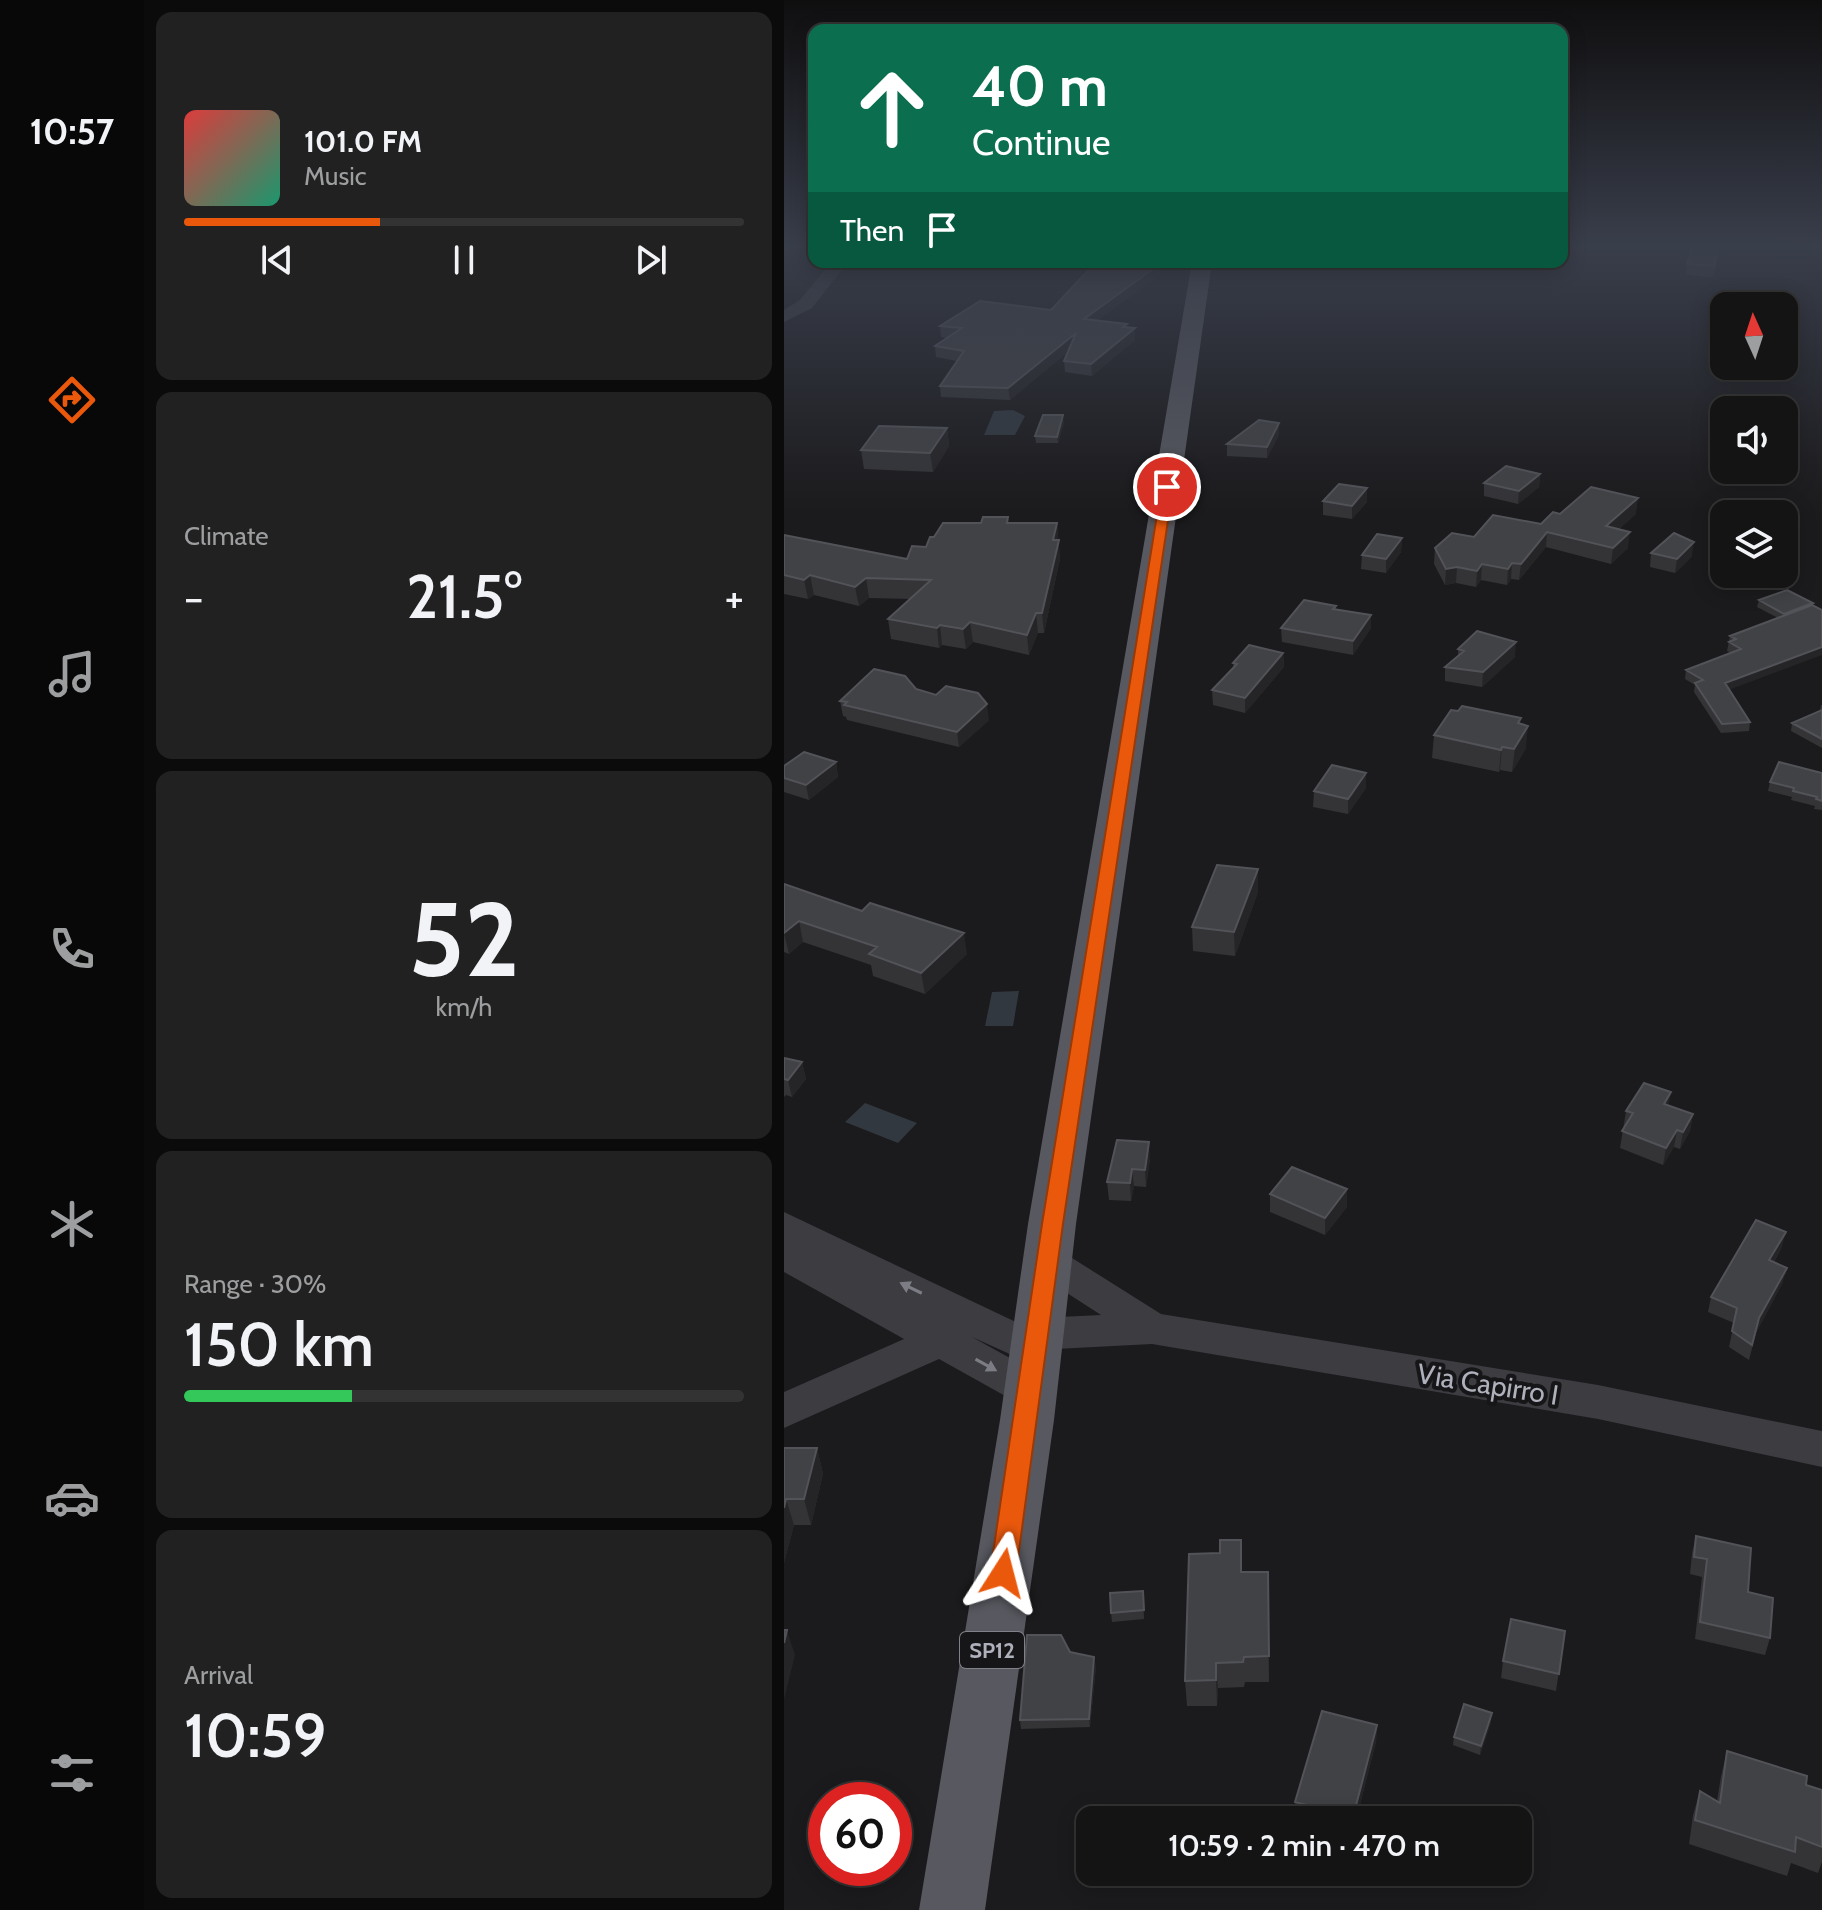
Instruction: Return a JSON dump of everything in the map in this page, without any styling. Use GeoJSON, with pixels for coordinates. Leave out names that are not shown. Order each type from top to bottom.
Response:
{"type":"FeatureCollection","features":[{"type":"Feature","properties":{"kind":"main road","name":"SP12"},"geometry":{"type":"LineString","coordinates":[[952,1910],[1191,333]]}},
{"type":"Feature","properties":{"kind":"street"},"geometry":{"type":"LineString","coordinates":[[784,1226],[981,1322],[1039,1329]]}},
{"type":"Feature","properties":{"kind":"street"},"geometry":{"type":"LineString","coordinates":[[784,1254],[940,1340],[1039,1329]]}},
{"type":"Feature","properties":{"kind":"street","name":"Via Capirro I"},"geometry":{"type":"LineString","coordinates":[[1039,1329],[1068,1303],[1116,1308],[1152,1328]]}},
{"type":"Feature","properties":{"kind":"street"},"geometry":{"type":"LineString","coordinates":[[784,1411],[981,1322]]}},
{"type":"Feature","properties":{"kind":"street","name":"Via Capirro I"},"geometry":{"type":"LineString","coordinates":[[1039,1329],[1152,1328],[1598,1402],[1822,1449]]}},
{"type":"Feature","properties":{"kind":"shaded area"},"geometry":{"type":"Polygon","coordinates":[[[1013,410],[1025,416],[1015,435],[984,435],[994,411],[1013,410]]]}},
{"type":"Feature","properties":{"kind":"shaded area"},"geometry":{"type":"Polygon","coordinates":[[[1019,991],[1013,1026],[985,1026],[992,992],[1019,991]]]}},
{"type":"Feature","properties":{"kind":"shaded area"},"geometry":{"type":"Polygon","coordinates":[[[865,1103],[917,1123],[898,1143],[845,1122],[865,1103]]]}},
{"type":"Feature","properties":{"kind":"building"},"geometry":{"type":"Polygon","coordinates":[[[954,333],[1076,333],[1008,388],[940,386],[964,351],[935,346],[954,333]]]}},
{"type":"Feature","properties":{"kind":"building"},"geometry":{"type":"Polygon","coordinates":[[[1076,333],[1129,333],[1091,364],[1064,361],[1076,333]]]}},
{"type":"Feature","properties":{"kind":"building"},"geometry":{"type":"Polygon","coordinates":[[[1043,415],[1063,415],[1057,437],[1035,436],[1043,415]]]}},
{"type":"Feature","properties":{"kind":"building"},"geometry":{"type":"Polygon","coordinates":[[[1259,420],[1279,423],[1267,447],[1227,444],[1259,420]]]}},
{"type":"Feature","properties":{"kind":"building"},"geometry":{"type":"Polygon","coordinates":[[[879,426],[947,428],[930,453],[861,450],[879,426]]]}},
{"type":"Feature","properties":{"kind":"building"},"geometry":{"type":"Polygon","coordinates":[[[1506,466],[1540,474],[1519,491],[1484,483],[1506,466]]]}},
{"type":"Feature","properties":{"kind":"building"},"geometry":{"type":"Polygon","coordinates":[[[1339,484],[1367,488],[1352,506],[1323,501],[1339,484]]]}},
{"type":"Feature","properties":{"kind":"building"},"geometry":{"type":"Polygon","coordinates":[[[1591,487],[1638,498],[1606,526],[1630,532],[1613,548],[1547,532],[1521,564],[1512,563],[1508,569],[1482,564],[1477,571],[1457,567],[1446,569],[1435,548],[1452,533],[1474,537],[1493,515],[1541,524],[1553,512],[1560,514],[1591,487]]]}},
{"type":"Feature","properties":{"kind":"building"},"geometry":{"type":"Polygon","coordinates":[[[983,517],[1008,517],[1007,523],[1057,523],[1053,540],[1059,540],[1042,613],[1036,613],[1027,635],[970,622],[963,629],[940,625],[937,628],[888,619],[931,580],[866,578],[855,587],[810,575],[804,580],[784,575],[784,535],[907,559],[912,546],[926,547],[930,537],[934,537],[943,523],[981,523],[983,517]]]}},
{"type":"Feature","properties":{"kind":"building"},"geometry":{"type":"Polygon","coordinates":[[[1674,533],[1694,542],[1677,559],[1651,553],[1674,533]]]}},
{"type":"Feature","properties":{"kind":"building"},"geometry":{"type":"Polygon","coordinates":[[[1377,534],[1402,538],[1386,559],[1362,555],[1377,534]]]}},
{"type":"Feature","properties":{"kind":"building"},"geometry":{"type":"Polygon","coordinates":[[[1787,590],[1813,603],[1784,614],[1759,600],[1787,590]]]}},
{"type":"Feature","properties":{"kind":"building"},"geometry":{"type":"Polygon","coordinates":[[[1304,600],[1336,606],[1333,609],[1371,615],[1353,641],[1281,628],[1304,600]]]}},
{"type":"Feature","properties":{"kind":"building"},"geometry":{"type":"Polygon","coordinates":[[[1812,605],[1822,610],[1822,647],[1725,683],[1750,722],[1722,724],[1695,683],[1703,680],[1686,670],[1741,649],[1729,642],[1736,639],[1730,636],[1812,605]]]}},
{"type":"Feature","properties":{"kind":"building"},"geometry":{"type":"Polygon","coordinates":[[[1477,631],[1516,642],[1483,672],[1445,667],[1464,651],[1458,649],[1477,631]]]}},
{"type":"Feature","properties":{"kind":"building"},"geometry":{"type":"Polygon","coordinates":[[[1249,645],[1283,653],[1245,698],[1212,690],[1237,664],[1233,663],[1249,645]]]}},
{"type":"Feature","properties":{"kind":"building"},"geometry":{"type":"Polygon","coordinates":[[[874,669],[905,676],[916,689],[936,695],[946,686],[978,693],[987,704],[957,732],[844,705],[847,702],[840,701],[874,669]]]}},
{"type":"Feature","properties":{"kind":"building"},"geometry":{"type":"Polygon","coordinates":[[[1462,706],[1521,718],[1518,723],[1528,726],[1514,749],[1502,747],[1501,750],[1434,735],[1451,710],[1458,711],[1462,706]]]}},
{"type":"Feature","properties":{"kind":"building"},"geometry":{"type":"Polygon","coordinates":[[[1822,710],[1822,739],[1792,723],[1822,710]]]}},
{"type":"Feature","properties":{"kind":"building"},"geometry":{"type":"Polygon","coordinates":[[[804,752],[836,762],[806,785],[784,778],[784,766],[804,752]]]}},
{"type":"Feature","properties":{"kind":"building"},"geometry":{"type":"Polygon","coordinates":[[[1779,762],[1822,773],[1822,801],[1793,791],[1794,788],[1770,782],[1779,762]]]}},
{"type":"Feature","properties":{"kind":"building"},"geometry":{"type":"Polygon","coordinates":[[[1332,765],[1366,773],[1348,799],[1314,791],[1332,765]]]}},
{"type":"Feature","properties":{"kind":"building"},"geometry":{"type":"Polygon","coordinates":[[[1217,865],[1258,869],[1234,932],[1192,927],[1217,865]]]}},
{"type":"Feature","properties":{"kind":"building"},"geometry":{"type":"Polygon","coordinates":[[[784,884],[862,911],[870,903],[964,933],[921,973],[869,954],[877,947],[799,921],[784,933],[784,884]]]}},
{"type":"Feature","properties":{"kind":"building"},"geometry":{"type":"Polygon","coordinates":[[[784,1058],[802,1062],[788,1080],[784,1079],[784,1058]]]}},
{"type":"Feature","properties":{"kind":"building"},"geometry":{"type":"Polygon","coordinates":[[[1644,1083],[1671,1092],[1664,1104],[1693,1114],[1683,1132],[1677,1130],[1666,1148],[1622,1131],[1633,1113],[1626,1111],[1644,1083]]]}},
{"type":"Feature","properties":{"kind":"building"},"geometry":{"type":"Polygon","coordinates":[[[1117,1140],[1149,1142],[1145,1170],[1132,1169],[1130,1183],[1107,1182],[1117,1140]]]}},
{"type":"Feature","properties":{"kind":"building"},"geometry":{"type":"Polygon","coordinates":[[[1292,1167],[1347,1189],[1325,1218],[1270,1194],[1292,1167]]]}},
{"type":"Feature","properties":{"kind":"building"},"geometry":{"type":"Polygon","coordinates":[[[1756,1220],[1786,1232],[1769,1260],[1787,1268],[1759,1318],[1752,1345],[1732,1331],[1737,1308],[1711,1297],[1756,1220]]]}},
{"type":"Feature","properties":{"kind":"building"},"geometry":{"type":"Polygon","coordinates":[[[784,1448],[817,1448],[804,1499],[786,1499],[784,1508],[784,1448]]]}},
{"type":"Feature","properties":{"kind":"building"},"geometry":{"type":"Polygon","coordinates":[[[1696,1536],[1751,1548],[1748,1592],[1773,1598],[1770,1638],[1700,1622],[1707,1559],[1694,1557],[1696,1536]]]}},
{"type":"Feature","properties":{"kind":"building"},"geometry":{"type":"Polygon","coordinates":[[[1220,1540],[1241,1540],[1241,1572],[1268,1572],[1269,1656],[1244,1657],[1243,1662],[1216,1663],[1216,1680],[1185,1681],[1189,1554],[1220,1553],[1220,1540]]]}},
{"type":"Feature","properties":{"kind":"building"},"geometry":{"type":"Polygon","coordinates":[[[1143,1591],[1144,1610],[1111,1613],[1110,1593],[1143,1591]]]}},
{"type":"Feature","properties":{"kind":"building"},"geometry":{"type":"Polygon","coordinates":[[[1511,1619],[1565,1631],[1559,1674],[1503,1661],[1511,1619]]]}},
{"type":"Feature","properties":{"kind":"building"},"geometry":{"type":"Polygon","coordinates":[[[1027,1635],[1061,1635],[1070,1652],[1094,1657],[1089,1719],[1020,1720],[1027,1635]]]}},
{"type":"Feature","properties":{"kind":"building"},"geometry":{"type":"Polygon","coordinates":[[[1464,1704],[1492,1713],[1481,1746],[1454,1737],[1464,1704]]]}},
{"type":"Feature","properties":{"kind":"building"},"geometry":{"type":"Polygon","coordinates":[[[1322,1711],[1377,1725],[1356,1806],[1310,1806],[1295,1802],[1322,1711]]]}},
{"type":"Feature","properties":{"kind":"building"},"geometry":{"type":"Polygon","coordinates":[[[1727,1751],[1807,1776],[1806,1785],[1822,1790],[1822,1847],[1796,1837],[1795,1852],[1695,1820],[1700,1791],[1720,1803],[1727,1751]]]}},
{"type":"Feature","properties":{"kind":"route"},"geometry":{"type":"LineString","coordinates":[[1003,1573],[1027,1420],[1052,1224],[1167,487]]}}]}
